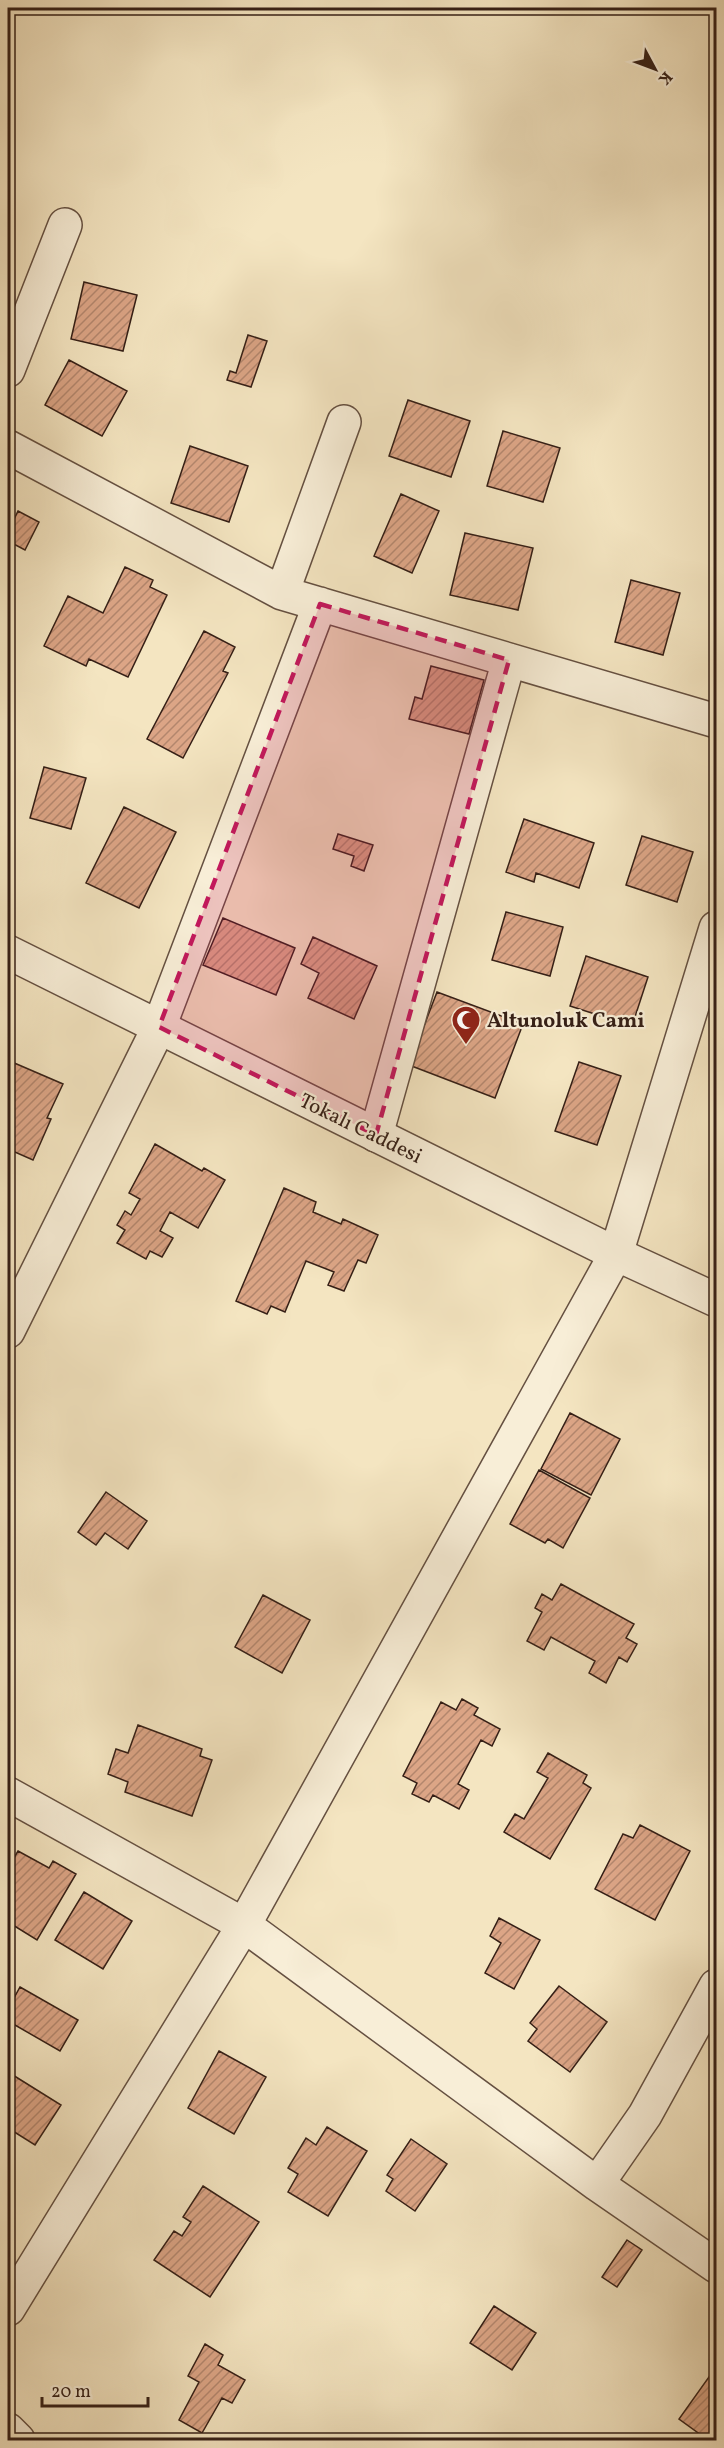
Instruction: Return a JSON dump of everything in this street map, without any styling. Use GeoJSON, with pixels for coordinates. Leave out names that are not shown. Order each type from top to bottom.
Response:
{"type":"FeatureCollection","features":[{"type":"Feature","properties":{"kind":"street"},"geometry":{"type":"LineString","coordinates":[[8,370],[65,225]]}},
{"type":"Feature","properties":{"kind":"street"},"geometry":{"type":"LineString","coordinates":[[282,593],[344,422]]}},
{"type":"Feature","properties":{"kind":"street"},"geometry":{"type":"LineString","coordinates":[[8,447],[282,593],[717,721]]}},
{"type":"Feature","properties":{"kind":"street"},"geometry":{"type":"LineString","coordinates":[[8,1330],[159,1027],[320,604]]}},
{"type":"Feature","properties":{"kind":"street"},"geometry":{"type":"LineString","coordinates":[[376,1135],[509,660]]}},
{"type":"Feature","properties":{"kind":"street"},"geometry":{"type":"LineString","coordinates":[[8,2309],[244,1925],[616,1254],[717,928]]}},
{"type":"Feature","properties":{"kind":"street","name":"Tokalı Caddesi"},"geometry":{"type":"LineString","coordinates":[[8,952],[616,1254],[717,1300]]}},
{"type":"Feature","properties":{"kind":"street"},"geometry":{"type":"LineString","coordinates":[[8,1794],[244,1925],[597,2184],[717,2266]]}},
{"type":"Feature","properties":{"kind":"street"},"geometry":{"type":"LineString","coordinates":[[597,2184],[645,2115],[717,1986]]}},
{"type":"Feature","properties":{"kind":"street"},"geometry":{"type":"LineString","coordinates":[[8,2430],[18,2440]]}},
{"type":"Feature","properties":{"kind":"highlighted area"},"geometry":{"type":"Polygon","coordinates":[[[320,604],[509,660],[376,1135],[159,1027],[320,604]]]}},
{"type":"Feature","properties":{"kind":"building"},"geometry":{"type":"Polygon","coordinates":[[[84,282],[137,295],[123,351],[71,339],[84,282]]]}},
{"type":"Feature","properties":{"kind":"building"},"geometry":{"type":"Polygon","coordinates":[[[248,335],[267,341],[251,387],[227,380],[230,371],[236,373],[248,335]]]}},
{"type":"Feature","properties":{"kind":"building"},"geometry":{"type":"Polygon","coordinates":[[[69,360],[127,391],[102,436],[45,405],[69,360]]]}},
{"type":"Feature","properties":{"kind":"building"},"geometry":{"type":"Polygon","coordinates":[[[408,400],[470,421],[451,477],[389,456],[408,400]]]}},
{"type":"Feature","properties":{"kind":"building"},"geometry":{"type":"Polygon","coordinates":[[[503,431],[560,448],[543,502],[487,486],[503,431]]]}},
{"type":"Feature","properties":{"kind":"building"},"geometry":{"type":"Polygon","coordinates":[[[190,446],[248,466],[229,522],[171,503],[190,446]]]}},
{"type":"Feature","properties":{"kind":"building"},"geometry":{"type":"Polygon","coordinates":[[[401,494],[439,511],[412,573],[374,556],[401,494]]]}},
{"type":"Feature","properties":{"kind":"building"},"geometry":{"type":"Polygon","coordinates":[[[18,511],[39,522],[25,550],[8,541],[8,532],[18,511]]]}},
{"type":"Feature","properties":{"kind":"building"},"geometry":{"type":"Polygon","coordinates":[[[465,533],[533,548],[518,610],[450,595],[465,533]]]}},
{"type":"Feature","properties":{"kind":"building"},"geometry":{"type":"Polygon","coordinates":[[[125,567],[153,580],[150,587],[167,595],[128,677],[89,659],[86,666],[44,646],[68,596],[103,613],[125,567]]]}},
{"type":"Feature","properties":{"kind":"building"},"geometry":{"type":"Polygon","coordinates":[[[631,580],[680,593],[663,655],[615,642],[631,580]]]}},
{"type":"Feature","properties":{"kind":"building"},"geometry":{"type":"Polygon","coordinates":[[[204,631],[235,647],[223,671],[228,673],[183,758],[147,739],[204,631]]]}},
{"type":"Feature","properties":{"kind":"building"},"geometry":{"type":"Polygon","coordinates":[[[431,666],[484,680],[469,734],[409,719],[415,697],[422,699],[431,666]]]}},
{"type":"Feature","properties":{"kind":"building"},"geometry":{"type":"Polygon","coordinates":[[[44,767],[86,778],[71,829],[30,818],[44,767]]]}},
{"type":"Feature","properties":{"kind":"building"},"geometry":{"type":"Polygon","coordinates":[[[124,807],[176,832],[139,908],[86,883],[124,807]]]}},
{"type":"Feature","properties":{"kind":"building"},"geometry":{"type":"Polygon","coordinates":[[[524,819],[594,843],[579,888],[536,873],[534,882],[506,872],[524,819]]]}},
{"type":"Feature","properties":{"kind":"building"},"geometry":{"type":"Polygon","coordinates":[[[338,834],[373,845],[364,871],[351,866],[354,856],[333,849],[338,834]]]}},
{"type":"Feature","properties":{"kind":"building"},"geometry":{"type":"Polygon","coordinates":[[[642,836],[693,852],[677,902],[626,885],[642,836]]]}},
{"type":"Feature","properties":{"kind":"building"},"geometry":{"type":"Polygon","coordinates":[[[506,912],[563,927],[550,976],[492,960],[506,912]]]}},
{"type":"Feature","properties":{"kind":"building"},"geometry":{"type":"Polygon","coordinates":[[[223,918],[295,948],[276,995],[203,965],[223,918]]]}},
{"type":"Feature","properties":{"kind":"building"},"geometry":{"type":"Polygon","coordinates":[[[313,937],[377,966],[354,1019],[308,998],[319,973],[301,964],[313,937]]]}},
{"type":"Feature","properties":{"kind":"building"},"geometry":{"type":"Polygon","coordinates":[[[586,956],[648,977],[632,1026],[570,1006],[586,956]]]}},
{"type":"Feature","properties":{"kind":"building","name":"Altunoluk Cami"},"geometry":{"type":"Polygon","coordinates":[[[437,992],[523,1024],[495,1098],[409,1065],[437,992]]]}},
{"type":"Feature","properties":{"kind":"building"},"geometry":{"type":"Polygon","coordinates":[[[12,1062],[63,1084],[47,1118],[51,1119],[33,1160],[8,1149],[8,1073],[12,1062]]]}},
{"type":"Feature","properties":{"kind":"building"},"geometry":{"type":"Polygon","coordinates":[[[579,1062],[621,1076],[597,1145],[555,1131],[579,1062]]]}},
{"type":"Feature","properties":{"kind":"building"},"geometry":{"type":"Polygon","coordinates":[[[155,1144],[202,1171],[204,1168],[225,1180],[198,1228],[170,1212],[160,1231],[173,1238],[162,1257],[150,1251],[146,1259],[117,1243],[125,1230],[117,1225],[125,1211],[131,1215],[140,1199],[129,1193],[155,1144]]]}},
{"type":"Feature","properties":{"kind":"building"},"geometry":{"type":"Polygon","coordinates":[[[284,1188],[316,1202],[313,1212],[341,1224],[343,1219],[378,1235],[366,1263],[358,1260],[344,1291],[328,1285],[334,1272],[306,1261],[285,1312],[271,1306],[267,1314],[236,1301],[284,1188]]]}},
{"type":"Feature","properties":{"kind":"building"},"geometry":{"type":"Polygon","coordinates":[[[570,1413],[620,1439],[591,1495],[541,1469],[570,1413]]]}},
{"type":"Feature","properties":{"kind":"building"},"geometry":{"type":"Polygon","coordinates":[[[539,1470],[590,1498],[563,1548],[548,1539],[545,1543],[510,1524],[539,1470]]]}},
{"type":"Feature","properties":{"kind":"building"},"geometry":{"type":"Polygon","coordinates":[[[106,1492],[147,1521],[128,1549],[105,1533],[96,1545],[78,1532],[106,1492]]]}},
{"type":"Feature","properties":{"kind":"building"},"geometry":{"type":"Polygon","coordinates":[[[561,1584],[634,1624],[626,1638],[637,1644],[627,1662],[619,1657],[606,1683],[589,1673],[595,1661],[551,1637],[544,1650],[527,1641],[542,1612],[535,1608],[542,1594],[552,1600],[561,1584]]]}},
{"type":"Feature","properties":{"kind":"building"},"geometry":{"type":"Polygon","coordinates":[[[263,1595],[310,1620],[282,1673],[235,1647],[263,1595]]]}},
{"type":"Feature","properties":{"kind":"building"},"geometry":{"type":"Polygon","coordinates":[[[462,1699],[478,1708],[474,1715],[500,1729],[492,1746],[481,1740],[458,1784],[469,1790],[459,1809],[433,1795],[429,1802],[412,1794],[417,1783],[403,1776],[441,1702],[456,1710],[462,1699]]]}},
{"type":"Feature","properties":{"kind":"building"},"geometry":{"type":"Polygon","coordinates":[[[138,1725],[202,1749],[200,1756],[212,1760],[192,1816],[125,1792],[128,1782],[108,1774],[116,1749],[128,1753],[138,1725]]]}},
{"type":"Feature","properties":{"kind":"building"},"geometry":{"type":"Polygon","coordinates":[[[548,1753],[587,1775],[583,1783],[591,1788],[550,1859],[504,1832],[515,1814],[524,1819],[548,1778],[537,1772],[548,1753]]]}},
{"type":"Feature","properties":{"kind":"building"},"geometry":{"type":"Polygon","coordinates":[[[640,1825],[690,1851],[655,1920],[595,1889],[623,1834],[633,1838],[640,1825]]]}},
{"type":"Feature","properties":{"kind":"building"},"geometry":{"type":"Polygon","coordinates":[[[18,1851],[49,1868],[53,1861],[76,1874],[37,1940],[8,1922],[8,1868],[18,1851]]]}},
{"type":"Feature","properties":{"kind":"building"},"geometry":{"type":"Polygon","coordinates":[[[84,1892],[132,1921],[103,1969],[55,1940],[84,1892]]]}},
{"type":"Feature","properties":{"kind":"building"},"geometry":{"type":"Polygon","coordinates":[[[499,1918],[540,1940],[514,1989],[485,1973],[501,1943],[490,1936],[499,1918]]]}},
{"type":"Feature","properties":{"kind":"building"},"geometry":{"type":"Polygon","coordinates":[[[559,1986],[607,2022],[570,2072],[528,2041],[537,2029],[530,2023],[559,1986]]]}},
{"type":"Feature","properties":{"kind":"building"},"geometry":{"type":"Polygon","coordinates":[[[20,1987],[78,2020],[60,2051],[8,2021],[8,2009],[20,1987]]]}},
{"type":"Feature","properties":{"kind":"building"},"geometry":{"type":"Polygon","coordinates":[[[219,2051],[266,2077],[234,2134],[188,2108],[219,2051]]]}},
{"type":"Feature","properties":{"kind":"building"},"geometry":{"type":"Polygon","coordinates":[[[8,2072],[61,2105],[35,2145],[8,2128],[8,2072]]]}},
{"type":"Feature","properties":{"kind":"building"},"geometry":{"type":"Polygon","coordinates":[[[327,2127],[367,2151],[328,2216],[288,2192],[298,2174],[288,2168],[306,2138],[316,2145],[327,2127]]]}},
{"type":"Feature","properties":{"kind":"building"},"geometry":{"type":"Polygon","coordinates":[[[411,2139],[447,2164],[415,2211],[386,2191],[393,2179],[387,2175],[411,2139]]]}},
{"type":"Feature","properties":{"kind":"building"},"geometry":{"type":"Polygon","coordinates":[[[203,2186],[259,2222],[210,2297],[154,2260],[174,2231],[182,2236],[191,2222],[183,2217],[203,2186]]]}},
{"type":"Feature","properties":{"kind":"building"},"geometry":{"type":"Polygon","coordinates":[[[627,2240],[642,2250],[617,2287],[602,2277],[627,2240]]]}},
{"type":"Feature","properties":{"kind":"building"},"geometry":{"type":"Polygon","coordinates":[[[494,2306],[536,2333],[512,2370],[470,2343],[494,2306]]]}},
{"type":"Feature","properties":{"kind":"building"},"geometry":{"type":"Polygon","coordinates":[[[205,2344],[223,2355],[218,2365],[245,2380],[232,2403],[222,2398],[202,2433],[179,2420],[199,2382],[188,2376],[205,2344]]]}},
{"type":"Feature","properties":{"kind":"building"},"geometry":{"type":"Polygon","coordinates":[[[716,2367],[716,2440],[708,2440],[679,2419],[716,2367]]]}},
{"type":"Feature","properties":{"kind":"place","name":"Altunoluk Cami"},"geometry":{"type":"Point","coordinates":[466,1046]}}]}
